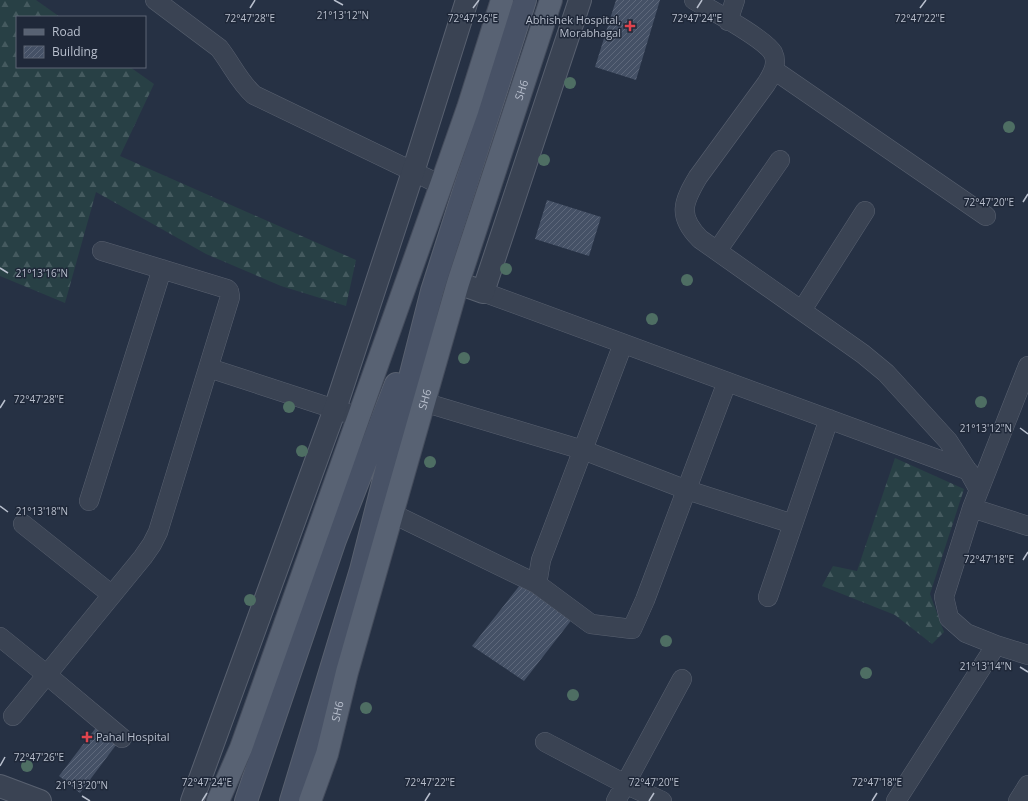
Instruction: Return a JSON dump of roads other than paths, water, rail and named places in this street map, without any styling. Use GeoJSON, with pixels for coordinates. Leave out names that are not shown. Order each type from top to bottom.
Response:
{"type":"FeatureCollection","features":[{"type":"Feature","properties":{"kind":"main road"},"geometry":{"type":"LineString","coordinates":[[218,801],[241,748],[359,417],[468,108],[502,0]]}},
{"type":"Feature","properties":{"kind":"main road"},"geometry":{"type":"LineString","coordinates":[[291,801],[360,570],[432,291],[525,0]]}},
{"type":"Feature","properties":{"kind":"main road","name":"SH6"},"geometry":{"type":"LineString","coordinates":[[310,801],[326,754],[347,672],[458,283],[551,0]]}},
{"type":"Feature","properties":{"kind":"main road"},"geometry":{"type":"LineString","coordinates":[[246,801],[336,540],[432,291]]}},
{"type":"Feature","properties":{"kind":"street"},"geometry":{"type":"LineString","coordinates":[[155,0],[219,48],[242,83],[254,95],[441,185]]}},
{"type":"Feature","properties":{"kind":"street"},"geometry":{"type":"LineString","coordinates":[[192,801],[335,409],[413,172],[467,0]]}},
{"type":"Feature","properties":{"kind":"street"},"geometry":{"type":"LineString","coordinates":[[483,292],[580,0]]}},
{"type":"Feature","properties":{"kind":"street"},"geometry":{"type":"LineString","coordinates":[[694,0],[766,45],[773,53],[775,62],[774,70],[766,84],[698,177],[689,192],[684,216],[690,229],[700,239],[802,310],[863,354],[886,373],[948,441],[979,490]]}},
{"type":"Feature","properties":{"kind":"street"},"geometry":{"type":"LineString","coordinates":[[728,21],[735,0]]}},
{"type":"Feature","properties":{"kind":"street"},"geometry":{"type":"LineString","coordinates":[[774,70],[986,216]]}},
{"type":"Feature","properties":{"kind":"street"},"geometry":{"type":"LineString","coordinates":[[717,251],[780,160]]}},
{"type":"Feature","properties":{"kind":"street"},"geometry":{"type":"LineString","coordinates":[[802,310],[865,210]]}},
{"type":"Feature","properties":{"kind":"street"},"geometry":{"type":"LineString","coordinates":[[13,716],[143,557],[158,532],[230,297],[227,289],[102,251]]}},
{"type":"Feature","properties":{"kind":"street"},"geometry":{"type":"LineString","coordinates":[[89,501],[162,269]]}},
{"type":"Feature","properties":{"kind":"street"},"geometry":{"type":"LineString","coordinates":[[458,283],[967,470]]}},
{"type":"Feature","properties":{"kind":"street"},"geometry":{"type":"LineString","coordinates":[[537,584],[541,560],[623,344]]}},
{"type":"Feature","properties":{"kind":"street"},"geometry":{"type":"LineString","coordinates":[[1028,366],[1021,402],[979,490],[944,597],[949,618],[966,633],[996,645],[1028,655]]}},
{"type":"Feature","properties":{"kind":"street"},"geometry":{"type":"LineString","coordinates":[[209,368],[359,417]]}},
{"type":"Feature","properties":{"kind":"street"},"geometry":{"type":"LineString","coordinates":[[392,512],[537,584],[591,624],[632,628],[645,600],[727,382]]}},
{"type":"Feature","properties":{"kind":"street"},"geometry":{"type":"LineString","coordinates":[[423,402],[583,450],[687,490],[793,524]]}},
{"type":"Feature","properties":{"kind":"street"},"geometry":{"type":"LineString","coordinates":[[768,597],[829,419]]}},
{"type":"Feature","properties":{"kind":"street"},"geometry":{"type":"LineString","coordinates":[[972,508],[1028,526]]}},
{"type":"Feature","properties":{"kind":"street"},"geometry":{"type":"LineString","coordinates":[[23,524],[112,595]]}},
{"type":"Feature","properties":{"kind":"street"},"geometry":{"type":"LineString","coordinates":[[0,637],[122,738]]}},
{"type":"Feature","properties":{"kind":"street"},"geometry":{"type":"LineString","coordinates":[[896,801],[996,645]]}},
{"type":"Feature","properties":{"kind":"street"},"geometry":{"type":"LineString","coordinates":[[616,801],[682,679]]}},
{"type":"Feature","properties":{"kind":"street"},"geometry":{"type":"LineString","coordinates":[[545,742],[625,784],[662,801]]}},
{"type":"Feature","properties":{"kind":"street"},"geometry":{"type":"LineString","coordinates":[[1018,801],[1028,785]]}},
{"type":"Feature","properties":{"kind":"street"},"geometry":{"type":"LineString","coordinates":[[0,786],[40,801]]}},
{"type":"Feature","properties":{"kind":"place","name":"Abhishek Hospital, Morabhagal"},"geometry":{"type":"Point","coordinates":[630,26]}},
{"type":"Feature","properties":{"kind":"place","name":"Pahal Hospital"},"geometry":{"type":"Point","coordinates":[87,737]}}]}
